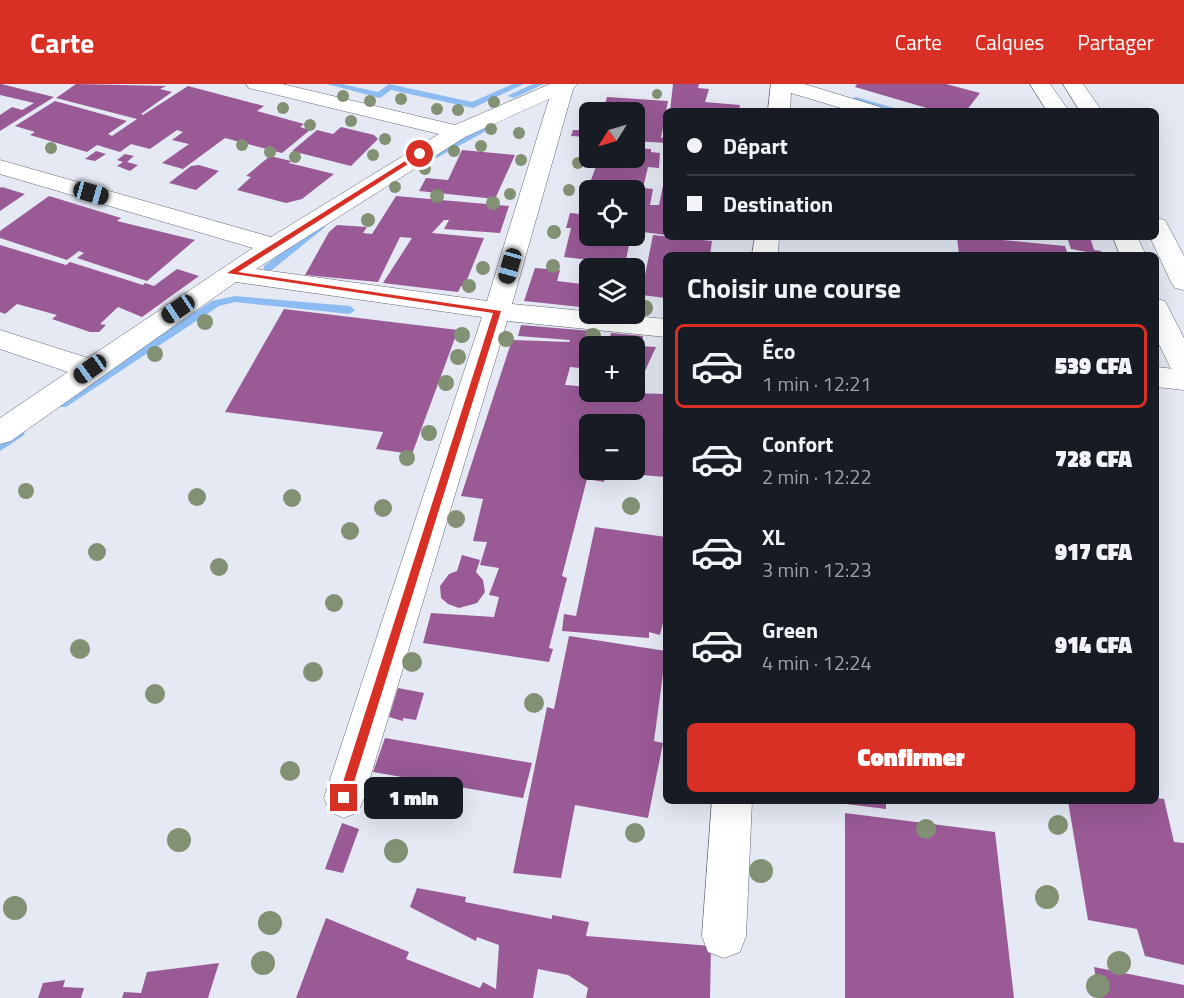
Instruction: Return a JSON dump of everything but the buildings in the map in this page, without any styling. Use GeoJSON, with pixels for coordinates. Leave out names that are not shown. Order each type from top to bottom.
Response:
{"type":"FeatureCollection","features":[{"type":"Feature","properties":{"kind":"street"},"geometry":{"type":"LineString","coordinates":[[256,84],[457,132]]}},
{"type":"Feature","properties":{"kind":"street"},"geometry":{"type":"LineString","coordinates":[[779,108],[782,84],[863,108]]}},
{"type":"Feature","properties":{"kind":"street"},"geometry":{"type":"LineString","coordinates":[[1040,84],[1056,108]]}},
{"type":"Feature","properties":{"kind":"street"},"geometry":{"type":"LineString","coordinates":[[1073,84],[1089,108]]}},
{"type":"Feature","properties":{"kind":"street"},"geometry":{"type":"LineString","coordinates":[[0,433],[231,273],[457,132],[565,85]]}},
{"type":"Feature","properties":{"kind":"street"},"geometry":{"type":"LineString","coordinates":[[344,798],[497,311],[565,85]]}},
{"type":"Feature","properties":{"kind":"street"},"geometry":{"type":"LineString","coordinates":[[0,167],[273,246]]}},
{"type":"Feature","properties":{"kind":"street"},"geometry":{"type":"LineString","coordinates":[[1159,231],[1184,282]]}},
{"type":"Feature","properties":{"kind":"street"},"geometry":{"type":"LineString","coordinates":[[231,273],[497,311],[663,327]]}},
{"type":"Feature","properties":{"kind":"street"},"geometry":{"type":"LineString","coordinates":[[1159,314],[1184,368]]}},
{"type":"Feature","properties":{"kind":"street"},"geometry":{"type":"LineString","coordinates":[[0,339],[90,369]]}},
{"type":"Feature","properties":{"kind":"street"},"geometry":{"type":"LineString","coordinates":[[1159,377],[1184,380]]}},
{"type":"Feature","properties":{"kind":"street"},"geometry":{"type":"LineString","coordinates":[[724,936],[732,804]]}},
{"type":"Feature","properties":{"kind":"waterway"},"geometry":{"type":"LineString","coordinates":[[331,84],[380,95],[389,87],[473,105],[520,84]]}},
{"type":"Feature","properties":{"kind":"waterway"},"geometry":{"type":"LineString","coordinates":[[511,96],[540,84]]}},
{"type":"Feature","properties":{"kind":"waterway"},"geometry":{"type":"LineString","coordinates":[[856,100],[884,108]]}},
{"type":"Feature","properties":{"kind":"waterway"},"geometry":{"type":"LineString","coordinates":[[428,159],[485,128],[482,123]]}},
{"type":"Feature","properties":{"kind":"waterway"},"geometry":{"type":"LineString","coordinates":[[268,268],[320,226]]}},
{"type":"Feature","properties":{"kind":"waterway"},"geometry":{"type":"LineString","coordinates":[[62,404],[216,303],[235,299],[350,310]]}},
{"type":"Feature","properties":{"kind":"waterway"},"geometry":{"type":"LineString","coordinates":[[0,446],[19,433]]}},
{"type":"Feature","properties":{"kind":"route"},"geometry":{"type":"LineString","coordinates":[[344,798],[497,311],[231,273],[420,154]]}}]}
